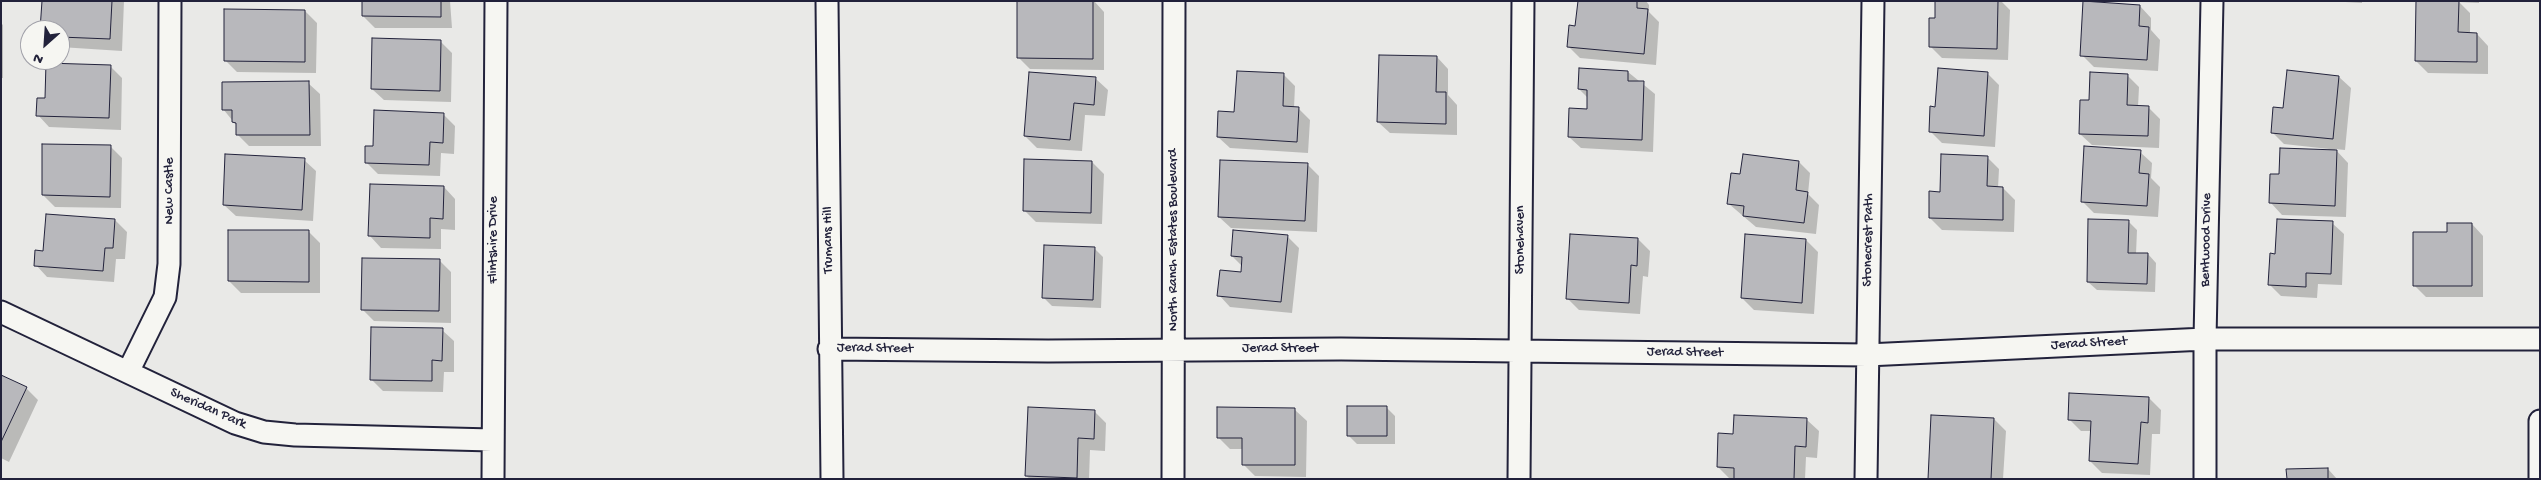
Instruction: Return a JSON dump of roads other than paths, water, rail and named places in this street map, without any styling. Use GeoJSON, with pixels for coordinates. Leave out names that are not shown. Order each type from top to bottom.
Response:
{"type":"FeatureCollection","features":[{"type":"Feature","properties":{"kind":"street","name":"New Castle"},"geometry":{"type":"LineString","coordinates":[[128,372],[165,297],[170,264],[170,1]]}},
{"type":"Feature","properties":{"kind":"street","name":"Flintshire Drive"},"geometry":{"type":"LineString","coordinates":[[493,479],[496,1]]}},
{"type":"Feature","properties":{"kind":"street","name":"Trumans Hill"},"geometry":{"type":"LineString","coordinates":[[827,1],[829,348],[832,479]]}},
{"type":"Feature","properties":{"kind":"street","name":"North Ranch Estates Boulevard"},"geometry":{"type":"LineString","coordinates":[[1173,479],[1174,1]]}},
{"type":"Feature","properties":{"kind":"street","name":"Stonehaven"},"geometry":{"type":"LineString","coordinates":[[1519,479],[1523,1]]}},
{"type":"Feature","properties":{"kind":"street","name":"Stonecrest Path"},"geometry":{"type":"LineString","coordinates":[[1866,479],[1873,1]]}},
{"type":"Feature","properties":{"kind":"street","name":"Bentwood Drive"},"geometry":{"type":"LineString","coordinates":[[2205,479],[2205,339],[2212,1]]}},
{"type":"Feature","properties":{"kind":"street","name":"Sheridan Park"},"geometry":{"type":"LineString","coordinates":[[1,312],[235,423],[264,432],[295,435],[492,440]]}},
{"type":"Feature","properties":{"kind":"street","name":"Jerad Street"},"geometry":{"type":"LineString","coordinates":[[829,348],[1048,351],[1174,348],[1521,350],[1867,355],[2205,339],[2540,339]]}},
{"type":"Feature","properties":{"kind":"street"},"geometry":{"type":"LineString","coordinates":[[2540,421],[2540,479]]}}]}
